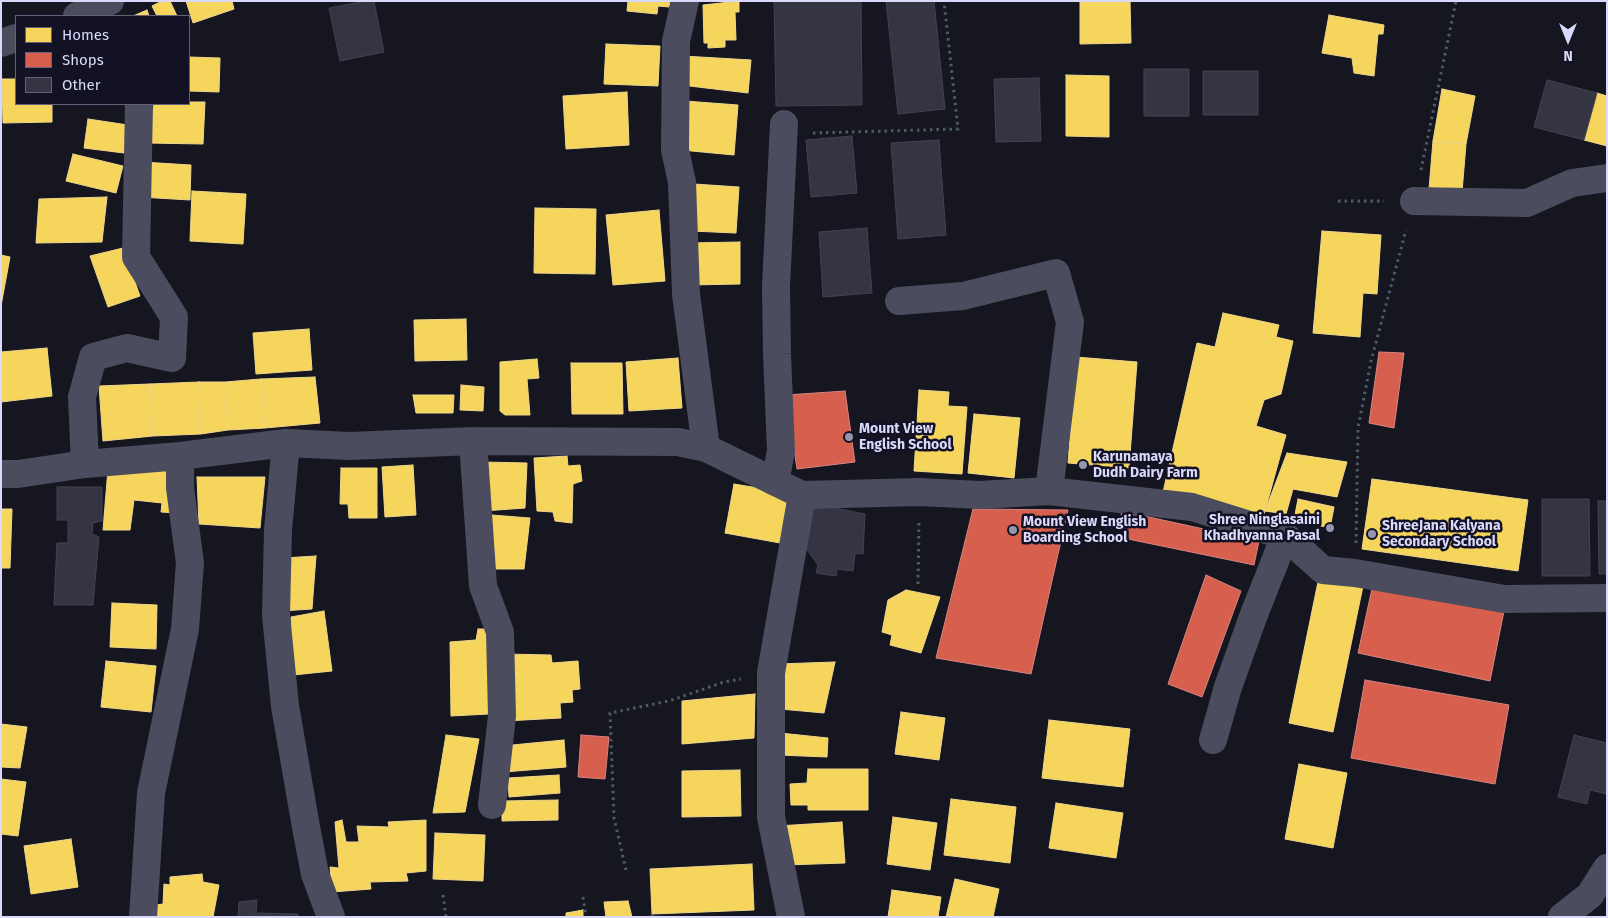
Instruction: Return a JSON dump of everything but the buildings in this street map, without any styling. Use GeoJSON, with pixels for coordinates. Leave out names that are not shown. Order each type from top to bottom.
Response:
{"type":"FeatureCollection","features":[{"type":"Feature","properties":{"kind":"street"},"geometry":{"type":"LineString","coordinates":[[684,1],[676,42],[675,150],[682,182],[686,294],[706,448]]}},
{"type":"Feature","properties":{"kind":"street"},"geometry":{"type":"LineString","coordinates":[[79,15],[109,2],[114,15]]}},
{"type":"Feature","properties":{"kind":"street"},"geometry":{"type":"LineString","coordinates":[[1,43],[15,38]]}},
{"type":"Feature","properties":{"kind":"street"},"geometry":{"type":"LineString","coordinates":[[85,464],[82,397],[93,357],[127,348],[172,358],[174,317],[136,257],[139,105]]}},
{"type":"Feature","properties":{"kind":"street"},"geometry":{"type":"LineString","coordinates":[[775,482],[781,451],[776,354],[776,287],[784,124]]}},
{"type":"Feature","properties":{"kind":"street"},"geometry":{"type":"LineString","coordinates":[[1414,201],[1526,203],[1572,183],[1607,178]]}},
{"type":"Feature","properties":{"kind":"street"},"geometry":{"type":"LineString","coordinates":[[899,302],[963,296],[1056,273],[1070,322],[1049,491]]}},
{"type":"Feature","properties":{"kind":"street"},"geometry":{"type":"LineString","coordinates":[[473,441],[483,586],[500,632],[502,716],[492,805]]}},
{"type":"Feature","properties":{"kind":"street"},"geometry":{"type":"LineString","coordinates":[[1,474],[18,474],[85,464],[180,456],[286,443],[350,446],[473,441],[678,442],[706,448],[802,495],[919,492],[980,495],[1049,491],[1192,507],[1285,536],[1324,570],[1355,573],[1504,599],[1607,598]]}},
{"type":"Feature","properties":{"kind":"street"},"geometry":{"type":"LineString","coordinates":[[286,443],[278,530],[276,615],[285,706],[306,827],[316,874],[331,917]]}},
{"type":"Feature","properties":{"kind":"street"},"geometry":{"type":"LineString","coordinates":[[143,917],[151,793],[185,629],[190,563],[180,488],[180,456]]}},
{"type":"Feature","properties":{"kind":"street"},"geometry":{"type":"LineString","coordinates":[[791,917],[771,817],[771,673],[802,495]]}},
{"type":"Feature","properties":{"kind":"street"},"geometry":{"type":"LineString","coordinates":[[1213,740],[1234,669],[1285,536]]}},
{"type":"Feature","properties":{"kind":"street"},"geometry":{"type":"LineString","coordinates":[[1562,917],[1590,895],[1607,868]]}},
{"type":"Feature","properties":{"kind":"path"},"geometry":{"type":"LineString","coordinates":[[784,124],[804,133],[958,129],[944,1]]}},
{"type":"Feature","properties":{"kind":"path"},"geometry":{"type":"LineString","coordinates":[[1355,573],[1358,428],[1371,360],[1414,201],[1456,1]]}},
{"type":"Feature","properties":{"kind":"path"},"geometry":{"type":"LineString","coordinates":[[1338,201],[1414,201]]}},
{"type":"Feature","properties":{"kind":"path"},"geometry":{"type":"LineString","coordinates":[[918,584],[919,492]]}},
{"type":"Feature","properties":{"kind":"path"},"geometry":{"type":"LineString","coordinates":[[626,870],[614,818],[610,713],[669,701],[724,682],[771,673]]}},
{"type":"Feature","properties":{"kind":"path"},"geometry":{"type":"LineString","coordinates":[[443,895],[446,917]]}},
{"type":"Feature","properties":{"kind":"path"},"geometry":{"type":"LineString","coordinates":[[583,897],[586,917]]}},
{"type":"Feature","properties":{"kind":"place","name":"Mount View English School"},"geometry":{"type":"Point","coordinates":[849,437]}},
{"type":"Feature","properties":{"kind":"place","name":"Karunamaya Dudh Dairy Farm"},"geometry":{"type":"Point","coordinates":[1083,465]}},
{"type":"Feature","properties":{"kind":"place","name":"Shree Ninglasaini Khadhyanna Pasal"},"geometry":{"type":"Point","coordinates":[1330,528]}},
{"type":"Feature","properties":{"kind":"place","name":"Mount View English Boarding School"},"geometry":{"type":"Point","coordinates":[1013,530]}},
{"type":"Feature","properties":{"kind":"place","name":"ShreeJana Kalyana Secondary School"},"geometry":{"type":"Point","coordinates":[1372,534]}}]}
